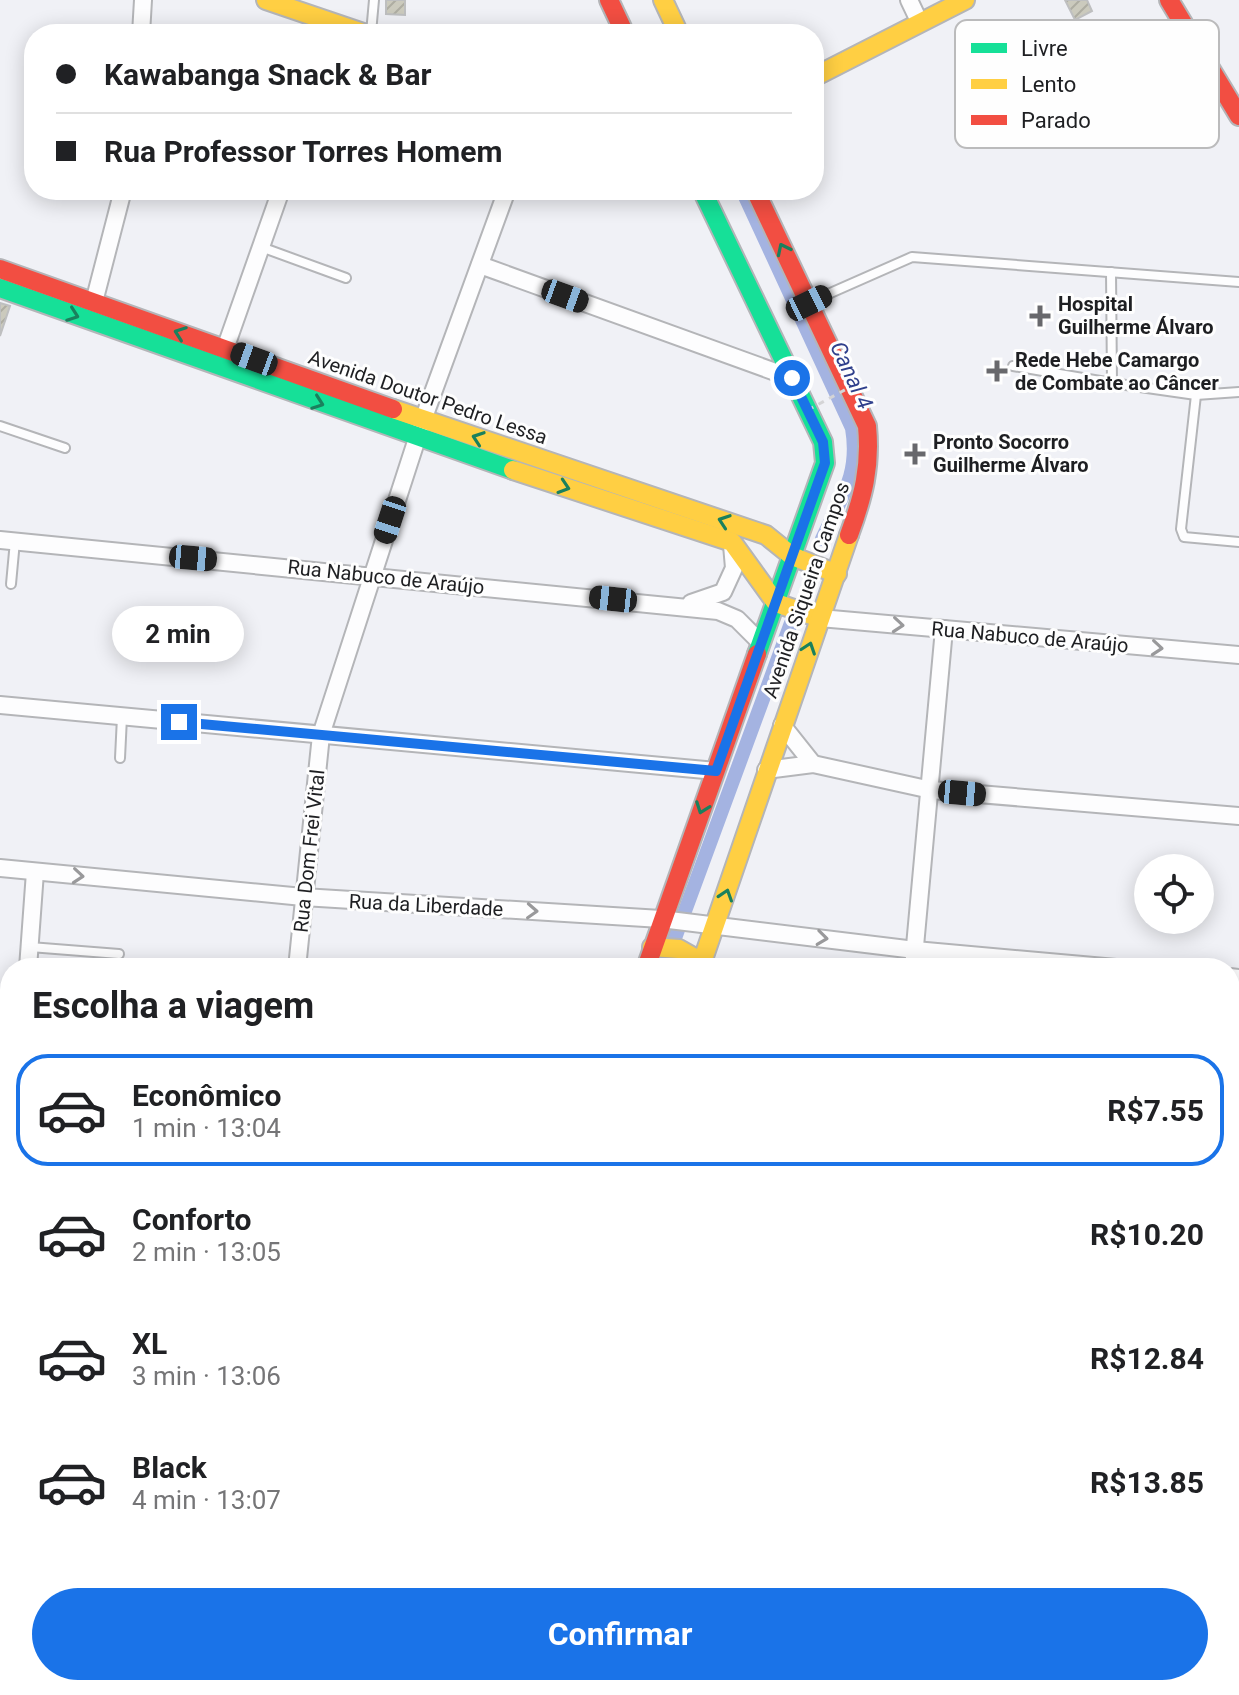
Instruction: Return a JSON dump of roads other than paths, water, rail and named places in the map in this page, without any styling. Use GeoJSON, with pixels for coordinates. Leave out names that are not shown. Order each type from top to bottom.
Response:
{"type":"FeatureCollection","features":[{"type":"Feature","properties":{"kind":"main road"},"geometry":{"type":"LineString","coordinates":[[266,0],[325,24]]}},
{"type":"Feature","properties":{"kind":"main road"},"geometry":{"type":"LineString","coordinates":[[609,0],[620,24]]}},
{"type":"Feature","properties":{"kind":"main road"},"geometry":{"type":"LineString","coordinates":[[663,0],[674,24]]}},
{"type":"Feature","properties":{"kind":"main road"},"geometry":{"type":"LineString","coordinates":[[824,72],[965,0]]}},
{"type":"Feature","properties":{"kind":"main road"},"geometry":{"type":"LineString","coordinates":[[1169,0],[1181,20]]}},
{"type":"Feature","properties":{"kind":"main road"},"geometry":{"type":"LineString","coordinates":[[1219,83],[1239,116]]}},
{"type":"Feature","properties":{"kind":"main road","name":"Avenida Siqueira Campos"},"geometry":{"type":"LineString","coordinates":[[652,958],[660,946],[761,643],[799,559],[825,463],[823,442],[707,200]]}},
{"type":"Feature","properties":{"kind":"main road","name":"Avenida Siqueira Campos"},"geometry":{"type":"LineString","coordinates":[[700,958],[817,617],[867,484],[870,457],[867,426],[760,200]]}},
{"type":"Feature","properties":{"kind":"main road","name":"Avenida Doutor Pedro Lessa"},"geometry":{"type":"LineString","coordinates":[[0,269],[225,349],[420,429],[766,535],[799,559],[833,572]]}},
{"type":"Feature","properties":{"kind":"main road","name":"Avenida Doutor Pedro Lessa"},"geometry":{"type":"LineString","coordinates":[[0,288],[420,429],[732,542]]}},
{"type":"Feature","properties":{"kind":"main road"},"geometry":{"type":"LineString","coordinates":[[732,542],[780,604],[817,617]]}},
{"type":"Feature","properties":{"kind":"main road"},"geometry":{"type":"LineString","coordinates":[[660,946],[691,958]]}},
{"type":"Feature","properties":{"kind":"street"},"geometry":{"type":"LineString","coordinates":[[142,24],[143,0]]}},
{"type":"Feature","properties":{"kind":"street"},"geometry":{"type":"LineString","coordinates":[[909,0],[919,21]]}},
{"type":"Feature","properties":{"kind":"street"},"geometry":{"type":"LineString","coordinates":[[94,302],[120,200]]}},
{"type":"Feature","properties":{"kind":"street"},"geometry":{"type":"LineString","coordinates":[[225,349],[277,200]]}},
{"type":"Feature","properties":{"kind":"street","name":"Rua Dom Frei Vital"},"geometry":{"type":"LineString","coordinates":[[298,958],[321,735],[420,429],[503,200]]}},
{"type":"Feature","properties":{"kind":"street"},"geometry":{"type":"LineString","coordinates":[[480,265],[792,378]]}},
{"type":"Feature","properties":{"kind":"street","name":"Rua Nabuco de Araújo"},"geometry":{"type":"LineString","coordinates":[[7,541],[673,605],[729,614],[761,643]]}},
{"type":"Feature","properties":{"kind":"street"},"geometry":{"type":"LineString","coordinates":[[673,605],[713,598],[723,592],[734,568],[732,542]]}},
{"type":"Feature","properties":{"kind":"street","name":"Rua Nabuco de Araújo"},"geometry":{"type":"LineString","coordinates":[[817,617],[1239,655]]}},
{"type":"Feature","properties":{"kind":"street"},"geometry":{"type":"LineString","coordinates":[[914,958],[944,629]]}},
{"type":"Feature","properties":{"kind":"street"},"geometry":{"type":"LineString","coordinates":[[0,705],[716,771]]}},
{"type":"Feature","properties":{"kind":"street"},"geometry":{"type":"LineString","coordinates":[[782,725],[813,764]]}},
{"type":"Feature","properties":{"kind":"street"},"geometry":{"type":"LineString","coordinates":[[766,770],[813,764],[931,790],[1239,816]]}},
{"type":"Feature","properties":{"kind":"street","name":"Rua da Liberdade"},"geometry":{"type":"LineString","coordinates":[[0,868],[303,897],[711,924]]}},
{"type":"Feature","properties":{"kind":"street"},"geometry":{"type":"LineString","coordinates":[[28,958],[35,872]]}},
{"type":"Feature","properties":{"kind":"street"},"geometry":{"type":"LineString","coordinates":[[711,924],[996,958]]}},
{"type":"Feature","properties":{"kind":"lane"},"geometry":{"type":"LineString","coordinates":[[370,24],[374,0]]}},
{"type":"Feature","properties":{"kind":"lane"},"geometry":{"type":"LineString","coordinates":[[261,247],[346,278]]}},
{"type":"Feature","properties":{"kind":"lane"},"geometry":{"type":"LineString","coordinates":[[809,303],[912,257],[1239,282]]}},
{"type":"Feature","properties":{"kind":"lane"},"geometry":{"type":"LineString","coordinates":[[1111,272],[1112,383]]}},
{"type":"Feature","properties":{"kind":"lane"},"geometry":{"type":"LineString","coordinates":[[1013,366],[1196,395],[1239,392]]}},
{"type":"Feature","properties":{"kind":"lane"},"geometry":{"type":"LineString","coordinates":[[1196,395],[1181,529],[1184,537],[1193,540],[1239,542]]}},
{"type":"Feature","properties":{"kind":"lane"},"geometry":{"type":"LineString","coordinates":[[0,426],[65,448]]}},
{"type":"Feature","properties":{"kind":"lane"},"geometry":{"type":"LineString","coordinates":[[7,541],[11,584]]}},
{"type":"Feature","properties":{"kind":"lane"},"geometry":{"type":"LineString","coordinates":[[120,758],[122,717]]}},
{"type":"Feature","properties":{"kind":"lane"},"geometry":{"type":"LineString","coordinates":[[29,947],[119,954]]}},
{"type":"Feature","properties":{"kind":"waterway","name":"Canal 4"},"geometry":{"type":"LineString","coordinates":[[747,200],[852,428],[851,473],[822,539]]}},
{"type":"Feature","properties":{"kind":"waterway","name":"Canal 4"},"geometry":{"type":"LineString","coordinates":[[668,958],[791,623]]}},
{"type":"Feature","properties":{"kind":"place","name":"Hospital Guilherme Álvaro"},"geometry":{"type":"Point","coordinates":[1040,316]}},
{"type":"Feature","properties":{"kind":"place","name":"Rede Hebe Camargo de Combate ao Câncer"},"geometry":{"type":"Point","coordinates":[997,371]}},
{"type":"Feature","properties":{"kind":"place","name":"Pronto Socorro Guilherme Álvaro"},"geometry":{"type":"Point","coordinates":[915,454]}}]}
